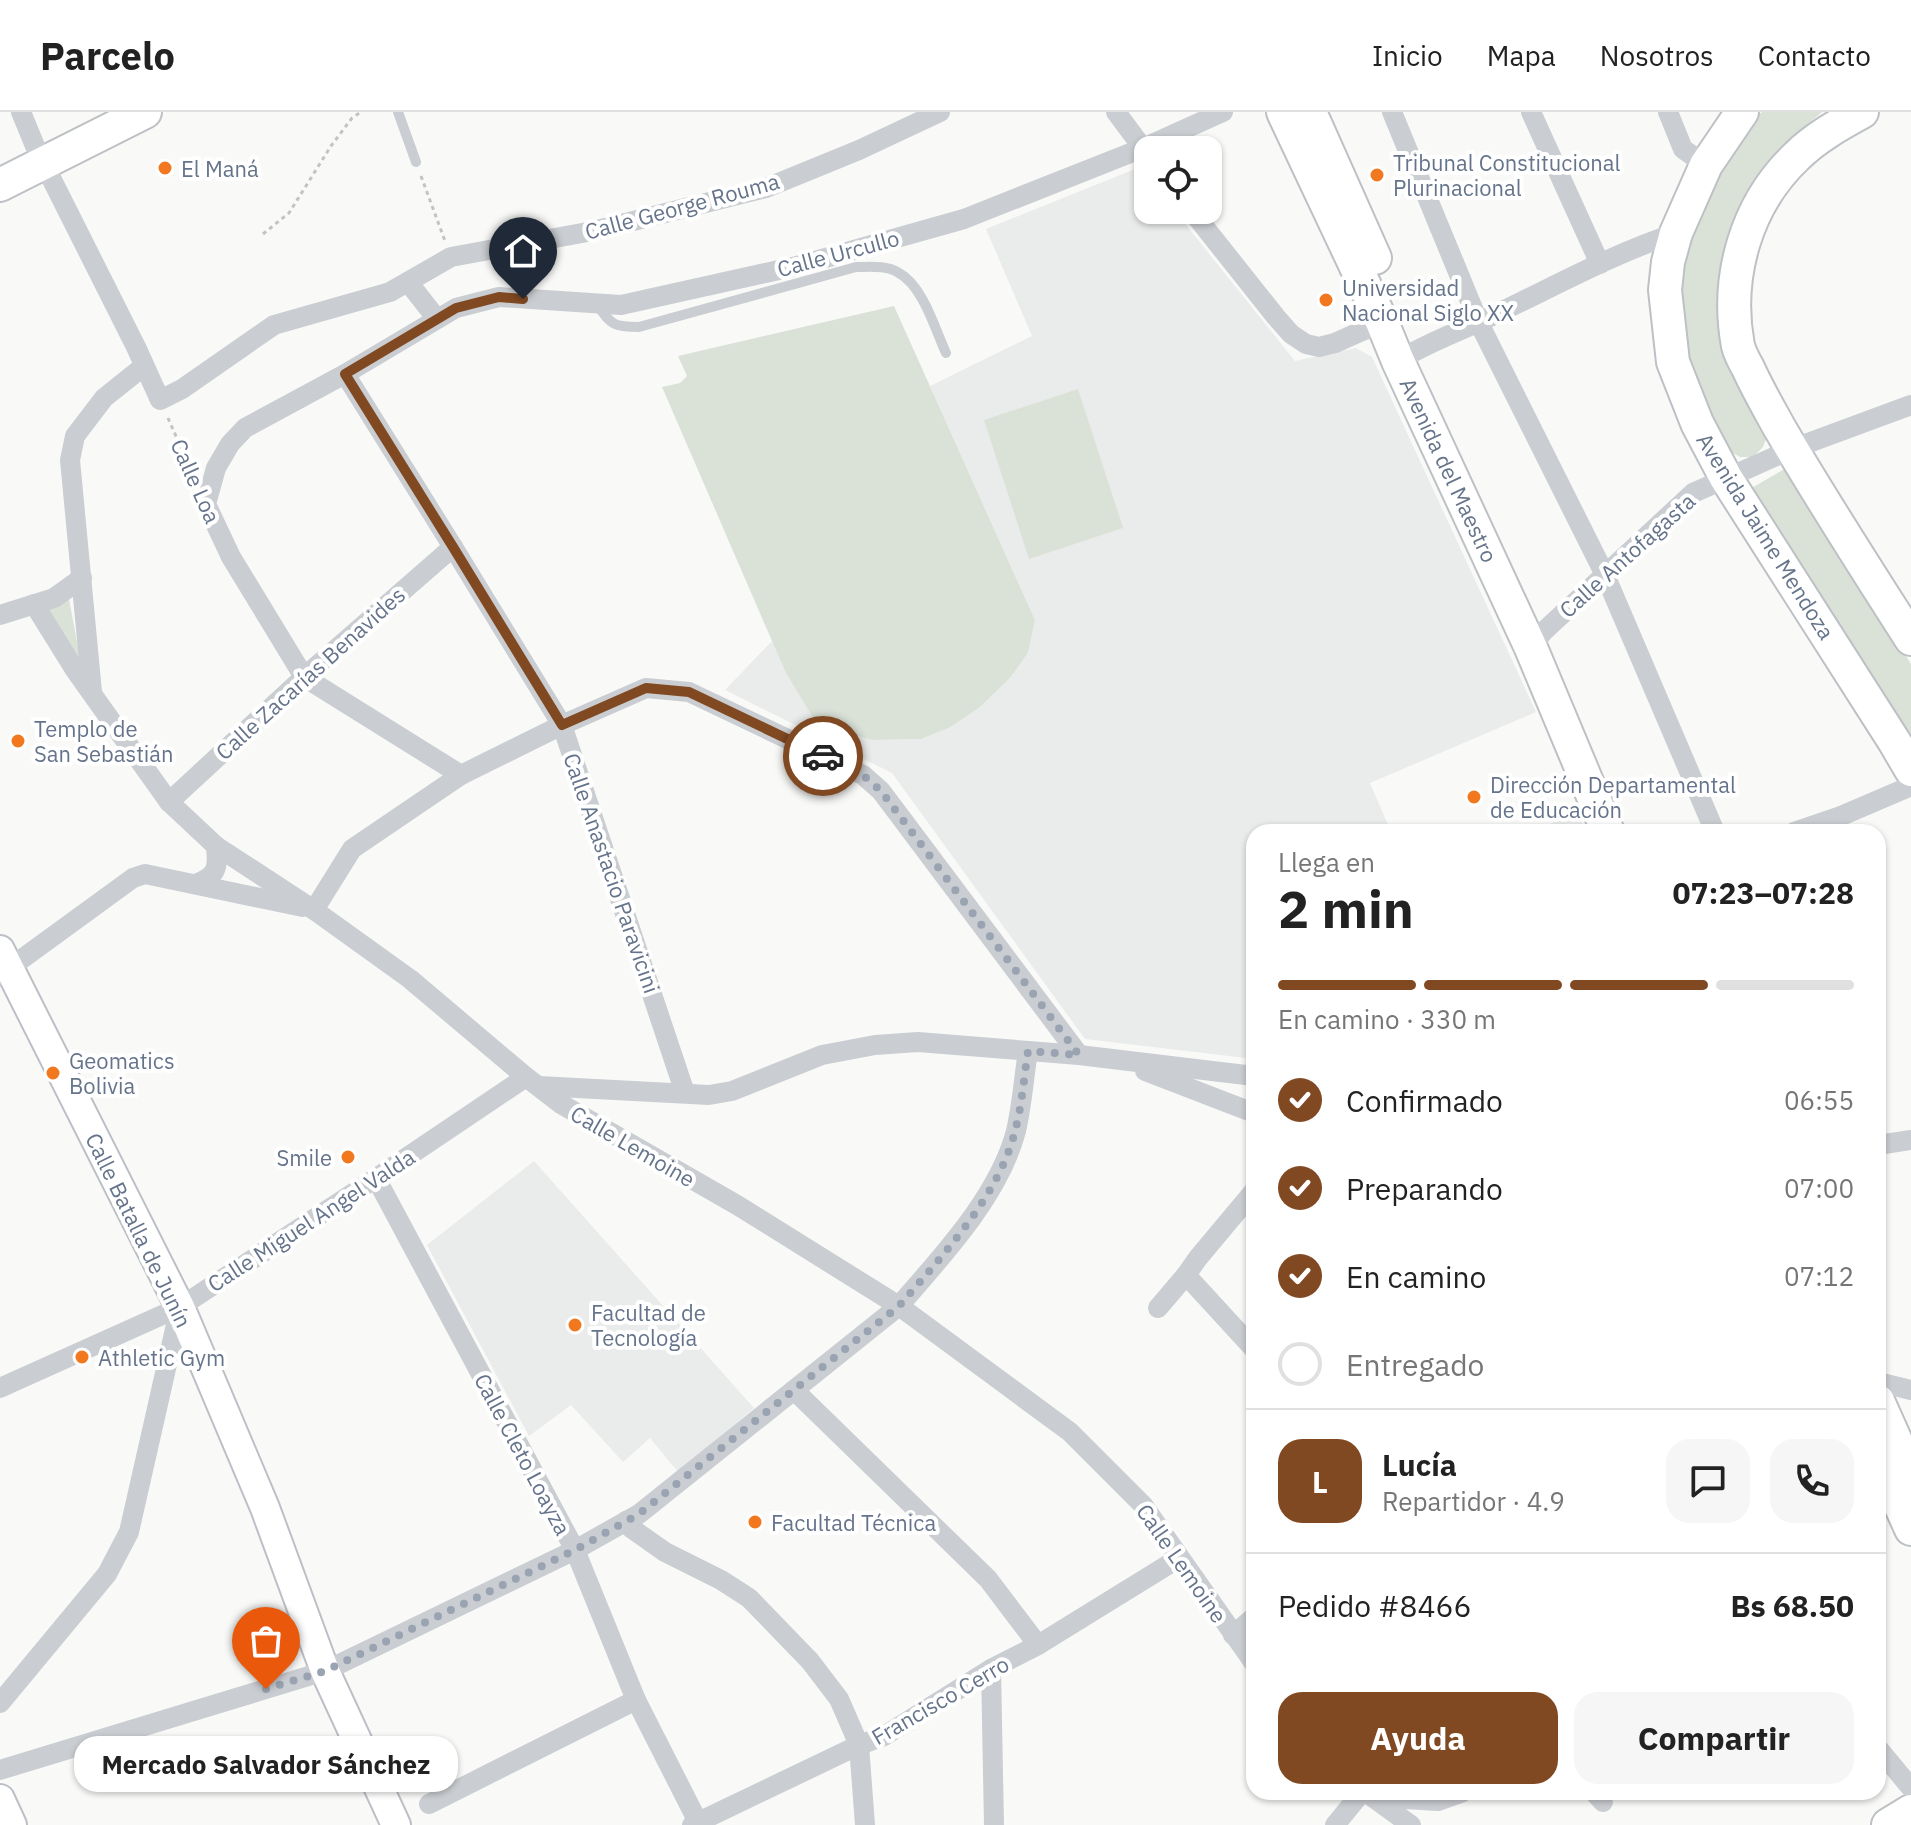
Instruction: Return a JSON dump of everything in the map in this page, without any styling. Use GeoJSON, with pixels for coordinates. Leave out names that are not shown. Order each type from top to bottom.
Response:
{"type":"FeatureCollection","features":[{"type":"Feature","properties":{"kind":"main road"},"geometry":{"type":"LineString","coordinates":[[0,185],[99,112]]}},
{"type":"Feature","properties":{"kind":"main road"},"geometry":{"type":"LineString","coordinates":[[0,163],[40,154],[145,112]]}},
{"type":"Feature","properties":{"kind":"main road","name":"Avenida del Maestro"},"geometry":{"type":"LineString","coordinates":[[1283,112],[1382,322],[1407,355]]}},
{"type":"Feature","properties":{"kind":"main road","name":"Avenida del Maestro"},"geometry":{"type":"LineString","coordinates":[[1310,112],[1407,355],[1623,824]]}},
{"type":"Feature","properties":{"kind":"main road","name":"Avenida Jaime Mendoza"},"geometry":{"type":"LineString","coordinates":[[1742,112],[1706,165],[1676,233],[1665,290],[1673,362],[1697,423],[1726,478],[1911,770]]}},
{"type":"Feature","properties":{"kind":"main road"},"geometry":{"type":"LineString","coordinates":[[1862,112],[1797,155],[1763,196],[1740,251],[1734,303],[1738,348],[1792,449],[1911,639]]}},
{"type":"Feature","properties":{"kind":"main road","name":"Avenida del Maestro"},"geometry":{"type":"LineString","coordinates":[[1537,640],[1605,824]]}},
{"type":"Feature","properties":{"kind":"main road","name":"Calle Batalla de Junín"},"geometry":{"type":"LineString","coordinates":[[3,965],[180,1307],[265,1508],[325,1671],[396,1825]]}},
{"type":"Feature","properties":{"kind":"main road"},"geometry":{"type":"LineString","coordinates":[[1886,1419],[1911,1475]]}},
{"type":"Feature","properties":{"kind":"main road"},"geometry":{"type":"LineString","coordinates":[[1886,1474],[1911,1529]]}},
{"type":"Feature","properties":{"kind":"main road"},"geometry":{"type":"LineString","coordinates":[[0,1799],[12,1825]]}},
{"type":"Feature","properties":{"kind":"main road"},"geometry":{"type":"LineString","coordinates":[[1888,1825],[1911,1811]]}},
{"type":"Feature","properties":{"kind":"street"},"geometry":{"type":"LineString","coordinates":[[21,112],[160,400]]}},
{"type":"Feature","properties":{"kind":"street","name":"Calle George Rouma"},"geometry":{"type":"LineString","coordinates":[[160,400],[182,389],[274,325],[390,292],[451,257],[593,231],[766,188],[859,150],[940,112]]}},
{"type":"Feature","properties":{"kind":"street"},"geometry":{"type":"LineString","coordinates":[[1116,112],[1134,136]]}},
{"type":"Feature","properties":{"kind":"street","name":"Calle Urcullo"},"geometry":{"type":"LineString","coordinates":[[1177,136],[1223,112]]}},
{"type":"Feature","properties":{"kind":"street"},"geometry":{"type":"LineString","coordinates":[[1392,112],[1479,323],[1605,575],[1712,824]]}},
{"type":"Feature","properties":{"kind":"street"},"geometry":{"type":"LineString","coordinates":[[1531,112],[1600,264]]}},
{"type":"Feature","properties":{"kind":"street"},"geometry":{"type":"LineString","coordinates":[[1668,112],[1683,149],[1706,165]]}},
{"type":"Feature","properties":{"kind":"street","name":"Calle Urcullo"},"geometry":{"type":"LineString","coordinates":[[206,504],[216,468],[230,444],[245,428],[345,374],[456,308],[499,297],[621,305],[782,269],[964,219],[1134,156]]}},
{"type":"Feature","properties":{"kind":"street"},"geometry":{"type":"LineString","coordinates":[[1202,224],[1276,317],[1291,334],[1306,344],[1319,347],[1335,343],[1382,322]]}},
{"type":"Feature","properties":{"kind":"street"},"geometry":{"type":"LineString","coordinates":[[1407,355],[1638,245],[1676,233]]}},
{"type":"Feature","properties":{"kind":"street"},"geometry":{"type":"LineString","coordinates":[[408,282],[437,319]]}},
{"type":"Feature","properties":{"kind":"street"},"geometry":{"type":"LineString","coordinates":[[92,693],[70,460],[75,436],[104,398],[144,366]]}},
{"type":"Feature","properties":{"kind":"street","name":"Calle Anastacio Paravicini"},"geometry":{"type":"LineString","coordinates":[[345,374],[562,725],[685,1093]]}},
{"type":"Feature","properties":{"kind":"street","name":"Calle Antofagasta"},"geometry":{"type":"LineString","coordinates":[[1537,640],[1693,493],[1792,449],[1911,405]]}},
{"type":"Feature","properties":{"kind":"street","name":"Calle Loa"},"geometry":{"type":"LineString","coordinates":[[206,504],[231,557],[304,677],[461,775]]}},
{"type":"Feature","properties":{"kind":"street","name":"Calle Zacarías Benavides"},"geometry":{"type":"LineString","coordinates":[[169,802],[304,677],[453,547]]}},
{"type":"Feature","properties":{"kind":"street"},"geometry":{"type":"LineString","coordinates":[[0,615],[54,598],[82,578]]}},
{"type":"Feature","properties":{"kind":"street","name":"Calle Lemoine"},"geometry":{"type":"LineString","coordinates":[[34,604],[169,802],[216,846],[314,910],[410,979],[561,1104],[737,1205],[899,1306],[1070,1432],[1143,1505],[1246,1652]]}},
{"type":"Feature","properties":{"kind":"street"},"geometry":{"type":"LineString","coordinates":[[3,965],[133,878],[145,874],[314,910],[352,849],[461,775],[646,688],[689,692],[863,775],[881,791],[1079,1055]]}},
{"type":"Feature","properties":{"kind":"street"},"geometry":{"type":"LineString","coordinates":[[1818,824],[1911,786]]}},
{"type":"Feature","properties":{"kind":"street"},"geometry":{"type":"LineString","coordinates":[[196,884],[209,879],[215,872],[216,846]]}},
{"type":"Feature","properties":{"kind":"street"},"geometry":{"type":"LineString","coordinates":[[532,1081],[709,1095],[732,1091],[822,1055],[875,1045],[918,1042],[1079,1055],[1246,1075]]}},
{"type":"Feature","properties":{"kind":"street"},"geometry":{"type":"LineString","coordinates":[[0,1770],[325,1671],[575,1550],[639,1514],[899,1306],[930,1270],[978,1209],[1002,1168],[1015,1131],[1028,1051]]}},
{"type":"Feature","properties":{"kind":"street"},"geometry":{"type":"LineString","coordinates":[[1115,1059],[1246,1110]]}},
{"type":"Feature","properties":{"kind":"street","name":"Calle Miguel Angel Valda"},"geometry":{"type":"LineString","coordinates":[[0,1388],[180,1307],[376,1178],[532,1081]]}},
{"type":"Feature","properties":{"kind":"street"},"geometry":{"type":"LineString","coordinates":[[1886,1144],[1911,1140]]}},
{"type":"Feature","properties":{"kind":"street","name":"Calle Cleto Loayza"},"geometry":{"type":"LineString","coordinates":[[376,1178],[575,1550],[636,1700],[695,1824]]}},
{"type":"Feature","properties":{"kind":"street"},"geometry":{"type":"LineString","coordinates":[[1158,1308],[1246,1201]]}},
{"type":"Feature","properties":{"kind":"street"},"geometry":{"type":"LineString","coordinates":[[1186,1275],[1246,1340]]}},
{"type":"Feature","properties":{"kind":"street"},"geometry":{"type":"LineString","coordinates":[[0,1703],[107,1574],[129,1532],[180,1307]]}},
{"type":"Feature","properties":{"kind":"street"},"geometry":{"type":"LineString","coordinates":[[1886,1384],[1911,1390]]}},
{"type":"Feature","properties":{"kind":"street"},"geometry":{"type":"LineString","coordinates":[[794,1390],[988,1579],[1038,1645]]}},
{"type":"Feature","properties":{"kind":"street"},"geometry":{"type":"LineString","coordinates":[[626,1521],[665,1552],[749,1598],[810,1661],[839,1699],[859,1745],[865,1825]]}},
{"type":"Feature","properties":{"kind":"street","name":"Francisco Cerro"},"geometry":{"type":"LineString","coordinates":[[695,1824],[884,1736],[1179,1558]]}},
{"type":"Feature","properties":{"kind":"street"},"geometry":{"type":"LineString","coordinates":[[1233,1635],[1246,1624]]}},
{"type":"Feature","properties":{"kind":"street"},"geometry":{"type":"LineString","coordinates":[[991,1669],[994,1825]]}},
{"type":"Feature","properties":{"kind":"street"},"geometry":{"type":"LineString","coordinates":[[429,1804],[636,1700]]}},
{"type":"Feature","properties":{"kind":"street"},"geometry":{"type":"LineString","coordinates":[[1886,1758],[1911,1788]]}},
{"type":"Feature","properties":{"kind":"street"},"geometry":{"type":"LineString","coordinates":[[1335,1825],[1358,1800]]}},
{"type":"Feature","properties":{"kind":"street"},"geometry":{"type":"LineString","coordinates":[[1377,1800],[1411,1825]]}},
{"type":"Feature","properties":{"kind":"lane"},"geometry":{"type":"LineString","coordinates":[[398,112],[416,162]]}},
{"type":"Feature","properties":{"kind":"lane"},"geometry":{"type":"LineString","coordinates":[[595,303],[618,327],[639,327],[856,267],[878,266],[900,273],[918,291],[946,353]]}},
{"type":"Feature","properties":{"kind":"path"},"geometry":{"type":"LineString","coordinates":[[263,234],[289,213],[331,146],[352,118],[361,112]]}},
{"type":"Feature","properties":{"kind":"path"},"geometry":{"type":"LineString","coordinates":[[416,162],[451,257]]}},
{"type":"Feature","properties":{"kind":"path","name":"Calle Loa"},"geometry":{"type":"LineString","coordinates":[[160,400],[206,504]]}},
{"type":"Feature","properties":{"kind":"shaded area"},"geometry":{"type":"Polygon","coordinates":[[[1762,112],[1822,112],[1779,149],[1743,207],[1723,264],[1767,437],[1763,447],[1753,457],[1740,457],[1729,451],[1689,373],[1679,317],[1687,248],[1710,182],[1751,121],[1762,112]]]}},
{"type":"Feature","properties":{"kind":"shaded area"},"geometry":{"type":"Polygon","coordinates":[[[1134,169],[1134,224],[1185,224],[1295,361],[1356,348],[1372,357],[1536,712],[1370,783],[1388,824],[1246,824],[1246,1058],[1085,1039],[892,773],[725,690],[772,641],[785,671],[839,731],[872,740],[921,739],[949,728],[979,708],[1010,678],[1028,653],[1035,620],[930,386],[1032,336],[986,229],[1134,169]]]}},
{"type":"Feature","properties":{"kind":"shaded area"},"geometry":{"type":"Polygon","coordinates":[[[894,306],[1035,620],[1028,653],[1010,678],[979,708],[949,728],[921,739],[872,740],[839,731],[812,716],[785,671],[662,387],[680,383],[687,376],[678,356],[894,306]]]}},
{"type":"Feature","properties":{"kind":"shaded area"},"geometry":{"type":"Polygon","coordinates":[[[1078,389],[1123,528],[1029,559],[984,420],[1078,389]]]}},
{"type":"Feature","properties":{"kind":"shaded area"},"geometry":{"type":"Polygon","coordinates":[[[1786,468],[1791,470],[1911,664],[1911,740],[1750,489],[1786,468]]]}},
{"type":"Feature","properties":{"kind":"shaded area"},"geometry":{"type":"Polygon","coordinates":[[[69,599],[81,663],[44,610],[69,599]]]}},
{"type":"Feature","properties":{"kind":"shaded area"},"geometry":{"type":"Polygon","coordinates":[[[1578,812],[1583,824],[1550,824],[1578,812]]]}},
{"type":"Feature","properties":{"kind":"shaded area","name":"Facultad de Tecnología"},"geometry":{"type":"Polygon","coordinates":[[[534,1161],[754,1408],[678,1472],[650,1438],[623,1462],[571,1405],[529,1436],[427,1245],[534,1161]]]}},
{"type":"Feature","properties":{"kind":"way so far"},"geometry":{"type":"LineString","coordinates":[[266,1689],[325,1671],[575,1550],[639,1514],[899,1306],[978,1209],[1002,1168],[1015,1131],[1028,1051],[1079,1055],[881,791],[863,775],[823,756]]}},
{"type":"Feature","properties":{"kind":"place","name":"El Maná"},"geometry":{"type":"Point","coordinates":[165,168]}},
{"type":"Feature","properties":{"kind":"place","name":"Tribunal Constitucional Plurinacional"},"geometry":{"type":"Point","coordinates":[1377,175]}},
{"type":"Feature","properties":{"kind":"place","name":"Universidad Nacional Siglo XX"},"geometry":{"type":"Point","coordinates":[1326,300]}},
{"type":"Feature","properties":{"kind":"place","name":"Templo de San Sebastián"},"geometry":{"type":"Point","coordinates":[18,741]}},
{"type":"Feature","properties":{"kind":"place","name":"Dirección Departamental de Educación"},"geometry":{"type":"Point","coordinates":[1474,797]}},
{"type":"Feature","properties":{"kind":"place","name":"Geomatics Bolivia"},"geometry":{"type":"Point","coordinates":[53,1073]}},
{"type":"Feature","properties":{"kind":"place","name":"Smile"},"geometry":{"type":"Point","coordinates":[348,1157]}},
{"type":"Feature","properties":{"kind":"place","name":"Facultad de Tecnología"},"geometry":{"type":"Point","coordinates":[575,1325]}},
{"type":"Feature","properties":{"kind":"place","name":"Athletic Gym"},"geometry":{"type":"Point","coordinates":[82,1357]}},
{"type":"Feature","properties":{"kind":"place","name":"Facultad Técnica"},"geometry":{"type":"Point","coordinates":[755,1522]}},
{"type":"Feature","properties":{"kind":"place","name":"Mercado Salvador Sánchez"},"geometry":{"type":"Point","coordinates":[266,1689]}},
{"type":"Feature","properties":{"kind":"route"},"geometry":{"type":"LineString","coordinates":[[523,299],[499,297],[456,308],[345,374],[562,725],[646,688],[689,692],[823,756]]}}]}
